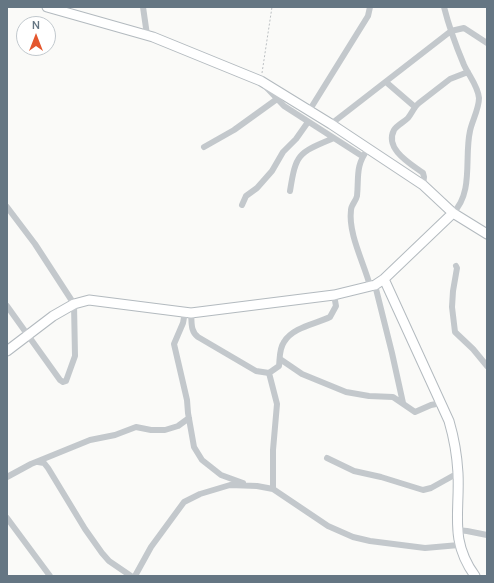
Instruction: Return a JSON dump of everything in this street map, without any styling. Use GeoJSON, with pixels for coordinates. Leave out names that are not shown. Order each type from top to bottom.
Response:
{"type":"FeatureCollection","features":[{"type":"Feature","properties":{"kind":"street"},"geometry":{"type":"LineString","coordinates":[[47,7],[147,36],[261,81],[331,124],[365,153]]}},
{"type":"Feature","properties":{"kind":"street"},"geometry":{"type":"LineString","coordinates":[[143,7],[147,36]]}},
{"type":"Feature","properties":{"kind":"street"},"geometry":{"type":"LineString","coordinates":[[309,111],[368,16],[370,7]]}},
{"type":"Feature","properties":{"kind":"street"},"geometry":{"type":"LineString","coordinates":[[7,351],[48,319],[74,304],[89,300],[188,312],[334,295],[373,286],[384,279],[459,207],[465,192],[470,132],[479,98],[475,85],[451,31],[444,7]]}},
{"type":"Feature","properties":{"kind":"street"},"geometry":{"type":"LineString","coordinates":[[331,124],[451,31],[464,28],[487,43]]}},
{"type":"Feature","properties":{"kind":"street"},"geometry":{"type":"LineString","coordinates":[[423,185],[423,173],[399,154],[393,145],[393,131],[408,118],[415,106],[450,79],[468,72]]}},
{"type":"Feature","properties":{"kind":"street"},"geometry":{"type":"LineString","coordinates":[[261,81],[284,106],[334,138],[365,153],[423,185],[453,213],[487,234]]}},
{"type":"Feature","properties":{"kind":"street"},"geometry":{"type":"LineString","coordinates":[[386,82],[415,106]]}},
{"type":"Feature","properties":{"kind":"street"},"geometry":{"type":"LineString","coordinates":[[204,147],[234,130],[277,99]]}},
{"type":"Feature","properties":{"kind":"street"},"geometry":{"type":"LineString","coordinates":[[242,205],[246,196],[257,188],[308,122]]}},
{"type":"Feature","properties":{"kind":"street"},"geometry":{"type":"LineString","coordinates":[[290,191],[295,164],[299,157],[310,148],[334,138]]}},
{"type":"Feature","properties":{"kind":"street"},"geometry":{"type":"LineString","coordinates":[[365,153],[358,168],[357,196],[350,211],[351,221],[357,252],[373,286],[392,353],[403,403]]}},
{"type":"Feature","properties":{"kind":"street"},"geometry":{"type":"LineString","coordinates":[[7,207],[35,244],[74,304],[75,356],[66,381],[63,382],[60,380],[7,306]]}},
{"type":"Feature","properties":{"kind":"street"},"geometry":{"type":"LineString","coordinates":[[456,266],[452,307],[455,332],[473,349],[487,366]]}},
{"type":"Feature","properties":{"kind":"street"},"geometry":{"type":"LineString","coordinates":[[384,279],[441,403],[454,440],[458,473],[457,530],[459,545],[466,562],[475,576]]}},
{"type":"Feature","properties":{"kind":"street"},"geometry":{"type":"LineString","coordinates":[[188,312],[194,334],[256,371],[269,373],[279,366],[280,352],[284,342],[290,335],[300,329],[330,317],[336,306],[334,295]]}},
{"type":"Feature","properties":{"kind":"street"},"geometry":{"type":"LineString","coordinates":[[188,312],[174,344],[187,400],[193,442],[202,460],[221,475],[248,486]]}},
{"type":"Feature","properties":{"kind":"street"},"geometry":{"type":"LineString","coordinates":[[280,359],[302,374],[346,392],[369,396],[393,397],[415,412],[431,405],[441,403]]}},
{"type":"Feature","properties":{"kind":"street"},"geometry":{"type":"LineString","coordinates":[[269,373],[277,404],[273,450],[273,489]]}},
{"type":"Feature","properties":{"kind":"street"},"geometry":{"type":"LineString","coordinates":[[7,477],[36,462],[90,440],[115,435],[136,427],[151,430],[164,430],[178,426],[189,418]]}},
{"type":"Feature","properties":{"kind":"street"},"geometry":{"type":"LineString","coordinates":[[327,458],[354,471],[381,477],[423,490],[431,488],[458,473]]}},
{"type":"Feature","properties":{"kind":"street"},"geometry":{"type":"LineString","coordinates":[[36,462],[44,463],[48,468],[102,554],[109,561],[132,576]]}},
{"type":"Feature","properties":{"kind":"street"},"geometry":{"type":"LineString","coordinates":[[135,576],[151,547],[184,502],[215,489],[230,485],[257,486],[273,489],[328,526],[353,537],[370,541],[425,548],[459,545]]}},
{"type":"Feature","properties":{"kind":"street"},"geometry":{"type":"LineString","coordinates":[[7,518],[50,576]]}},
{"type":"Feature","properties":{"kind":"street"},"geometry":{"type":"LineString","coordinates":[[457,530],[487,535]]}},
{"type":"Feature","properties":{"kind":"path"},"geometry":{"type":"LineString","coordinates":[[261,81],[272,7]]}}]}
